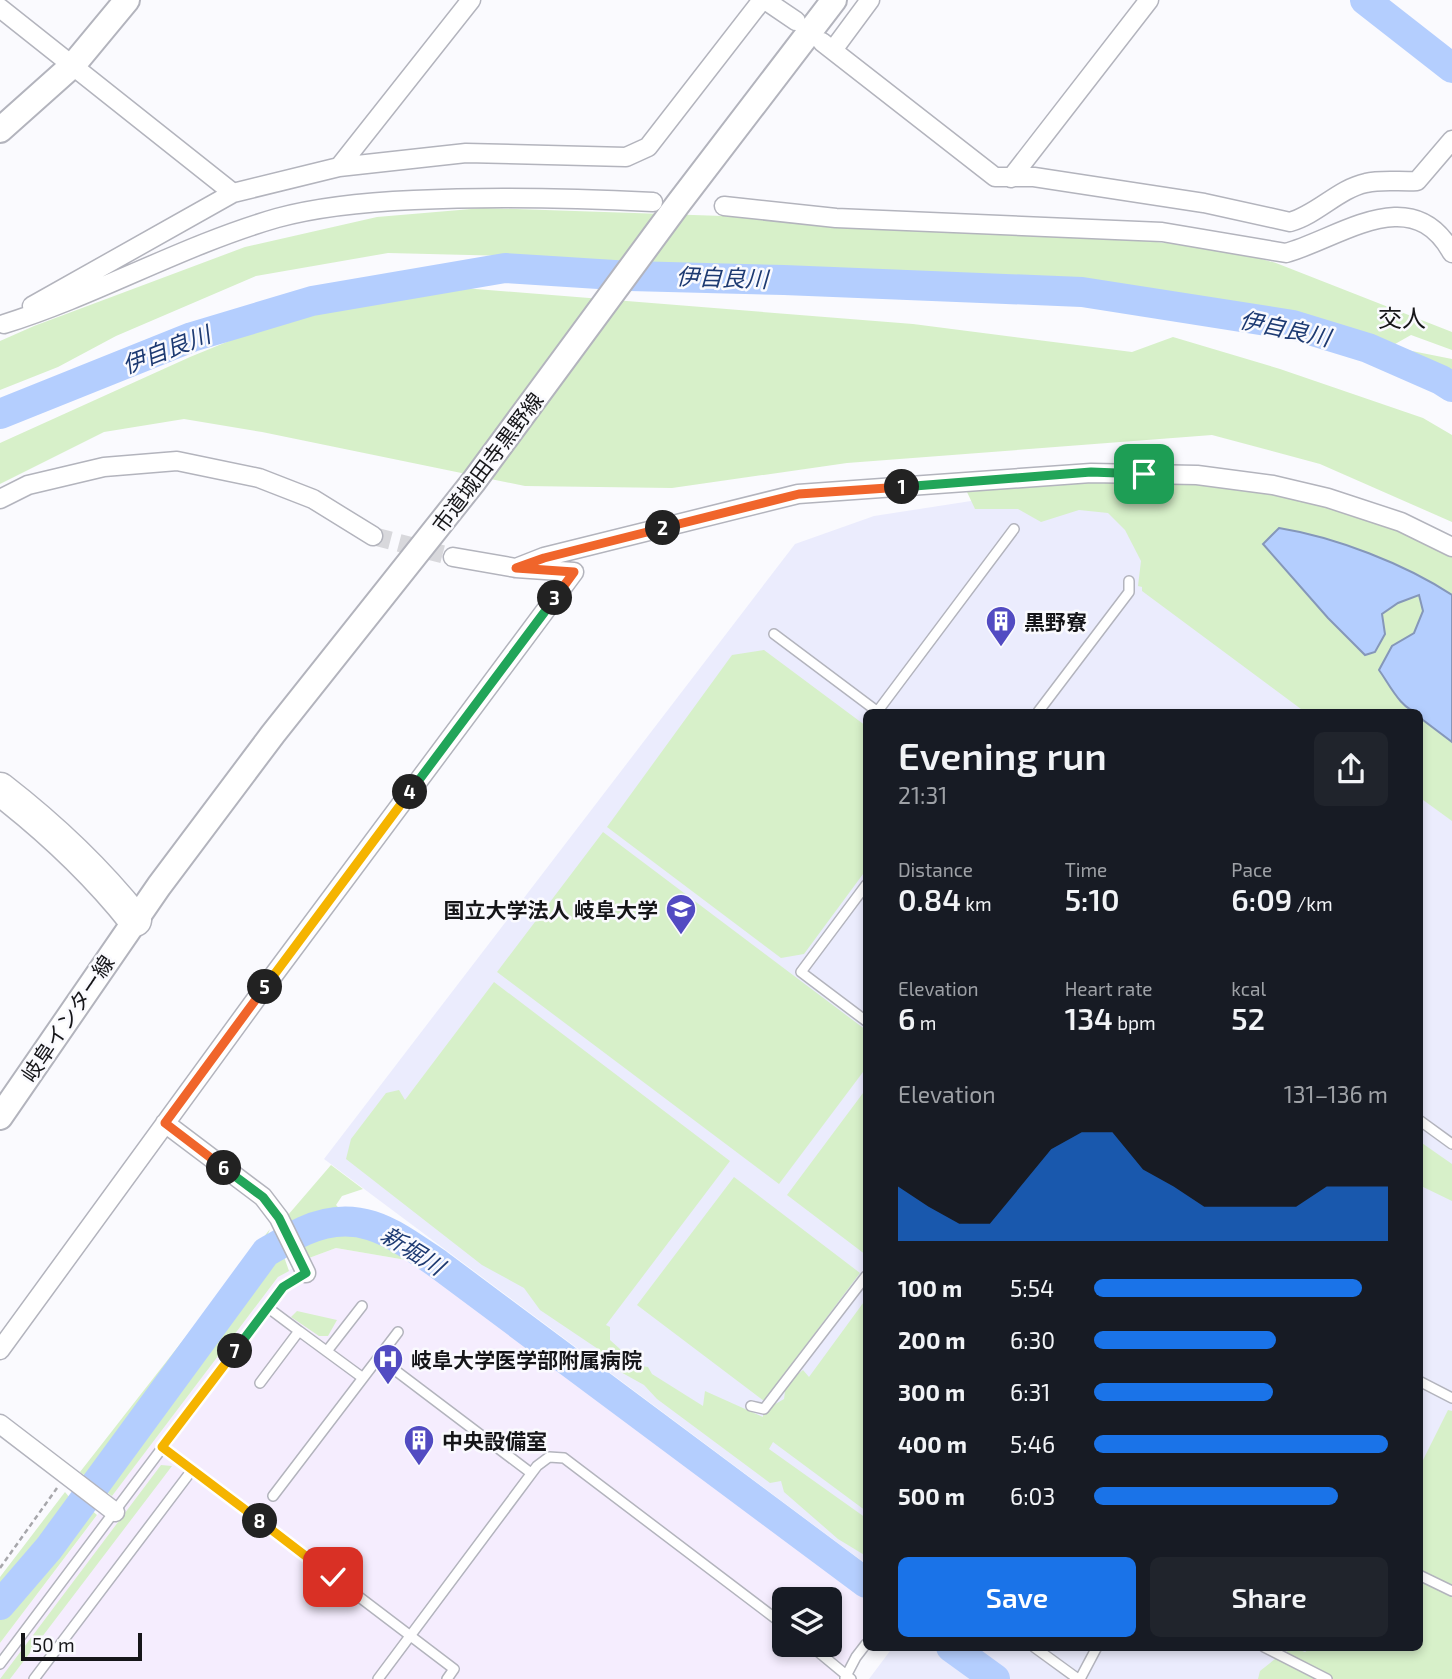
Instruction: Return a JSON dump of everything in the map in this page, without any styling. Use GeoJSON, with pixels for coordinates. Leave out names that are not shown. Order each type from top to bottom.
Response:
{"type":"FeatureCollection","features":[{"type":"Feature","properties":{"kind":"highway"},"geometry":{"type":"LineString","coordinates":[[0,789],[109,887],[135,920]]}},
{"type":"Feature","properties":{"kind":"highway"},"geometry":{"type":"LineString","coordinates":[[0,812],[101,902],[135,920]]}},
{"type":"Feature","properties":{"kind":"street"},"geometry":{"type":"LineString","coordinates":[[0,130],[74,65],[127,0]]}},
{"type":"Feature","properties":{"kind":"street"},"geometry":{"type":"LineString","coordinates":[[338,167],[471,0]]}},
{"type":"Feature","properties":{"kind":"street"},"geometry":{"type":"LineString","coordinates":[[2,325],[34,304],[233,192],[338,167],[466,153],[626,157],[648,147],[764,0],[796,21]]}},
{"type":"Feature","properties":{"kind":"street","name":"市道城田寺黒野線"},"geometry":{"type":"LineString","coordinates":[[135,920],[273,734],[474,481],[678,204],[834,0]]}},
{"type":"Feature","properties":{"kind":"street"},"geometry":{"type":"LineString","coordinates":[[870,0],[828,46],[995,177],[1034,177],[1203,203],[1290,222],[1367,183],[1417,181],[1452,139]]}},
{"type":"Feature","properties":{"kind":"street"},"geometry":{"type":"LineString","coordinates":[[1011,178],[1149,0]]}},
{"type":"Feature","properties":{"kind":"street"},"geometry":{"type":"LineString","coordinates":[[0,8],[233,192]]}},
{"type":"Feature","properties":{"kind":"street"},"geometry":{"type":"LineString","coordinates":[[2,325],[38,313],[207,241],[278,218],[358,203],[443,198],[538,196],[653,202]]}},
{"type":"Feature","properties":{"kind":"street"},"geometry":{"type":"LineString","coordinates":[[724,206],[836,218],[1162,232],[1286,253],[1355,224],[1382,217],[1404,218],[1426,224],[1447,244],[1452,253]]}},
{"type":"Feature","properties":{"kind":"street"},"geometry":{"type":"LineString","coordinates":[[0,499],[28,485],[104,467],[177,461],[258,478],[313,499],[373,536]]}},
{"type":"Feature","properties":{"kind":"street"},"geometry":{"type":"LineString","coordinates":[[516,568],[544,558],[799,494],[1091,472],[1197,475],[1273,485],[1328,498],[1401,522],[1452,547]]}},
{"type":"Feature","properties":{"kind":"street"},"geometry":{"type":"LineString","coordinates":[[0,1350],[574,572],[516,568],[453,557]]}},
{"type":"Feature","properties":{"kind":"street","name":"岐阜インター線"},"geometry":{"type":"LineString","coordinates":[[0,1117],[135,920]]}},
{"type":"Feature","properties":{"kind":"street"},"geometry":{"type":"LineString","coordinates":[[165,1123],[263,1197],[279,1218],[306,1273]]}},
{"type":"Feature","properties":{"kind":"street"},"geometry":{"type":"LineString","coordinates":[[0,1424],[115,1512]]}},
{"type":"Feature","properties":{"kind":"lane"},"geometry":{"type":"LineString","coordinates":[[879,709],[1014,529]]}},
{"type":"Feature","properties":{"kind":"lane"},"geometry":{"type":"LineString","coordinates":[[1040,709],[1129,592],[1129,581]]}},
{"type":"Feature","properties":{"kind":"lane"},"geometry":{"type":"LineString","coordinates":[[774,634],[873,709]]}},
{"type":"Feature","properties":{"kind":"lane"},"geometry":{"type":"LineString","coordinates":[[863,889],[800,972],[863,1019]]}},
{"type":"Feature","properties":{"kind":"lane"},"geometry":{"type":"LineString","coordinates":[[1423,1123],[1452,1144]]}},
{"type":"Feature","properties":{"kind":"lane"},"geometry":{"type":"LineString","coordinates":[[0,1664],[267,1307],[283,1287],[306,1273]]}},
{"type":"Feature","properties":{"kind":"lane"},"geometry":{"type":"LineString","coordinates":[[751,1406],[764,1409],[863,1280]]}},
{"type":"Feature","properties":{"kind":"lane"},"geometry":{"type":"LineString","coordinates":[[327,1351],[362,1306]]}},
{"type":"Feature","properties":{"kind":"lane"},"geometry":{"type":"LineString","coordinates":[[267,1307],[363,1378]]}},
{"type":"Feature","properties":{"kind":"lane"},"geometry":{"type":"LineString","coordinates":[[260,1383],[299,1331]]}},
{"type":"Feature","properties":{"kind":"lane"},"geometry":{"type":"LineString","coordinates":[[273,1496],[398,1332]]}},
{"type":"Feature","properties":{"kind":"lane"},"geometry":{"type":"LineString","coordinates":[[379,1358],[531,1474]]}},
{"type":"Feature","properties":{"kind":"lane"},"geometry":{"type":"LineString","coordinates":[[1423,1383],[1452,1398]]}},
{"type":"Feature","properties":{"kind":"lane"},"geometry":{"type":"LineString","coordinates":[[162,1447],[260,1515],[454,1669],[447,1679]]}},
{"type":"Feature","properties":{"kind":"lane"},"geometry":{"type":"LineString","coordinates":[[378,1679],[531,1474],[549,1457],[564,1458],[772,1616]]}},
{"type":"Feature","properties":{"kind":"lane"},"geometry":{"type":"LineString","coordinates":[[34,1679],[192,1470]]}},
{"type":"Feature","properties":{"kind":"lane"},"geometry":{"type":"LineString","coordinates":[[1423,1577],[1452,1591]]}},
{"type":"Feature","properties":{"kind":"lane"},"geometry":{"type":"LineString","coordinates":[[824,1657],[847,1677],[863,1649]]}},
{"type":"Feature","properties":{"kind":"lane"},"geometry":{"type":"LineString","coordinates":[[1040,1651],[1079,1679],[1095,1651]]}},
{"type":"Feature","properties":{"kind":"lane"},"geometry":{"type":"LineString","coordinates":[[1272,1651],[1327,1679]]}},
{"type":"Feature","properties":{"kind":"path"},"geometry":{"type":"LineString","coordinates":[[0,1568],[69,1478]]}},
{"type":"Feature","properties":{"kind":"shaded area","name":"国立大学法人 岐阜大学"},"geometry":{"type":"Polygon","coordinates":[[[1125,489],[1452,573],[1452,1679],[869,1679],[890,1651],[1423,1651],[1423,709],[863,709],[863,1562],[324,1159],[795,544],[874,516],[984,499],[1125,489]]]}},
{"type":"Feature","properties":{"kind":"shaded area","name":"岐阜大学医学部附属病院"},"geometry":{"type":"Polygon","coordinates":[[[336,1248],[412,1261],[863,1595],[863,1644],[837,1679],[0,1679],[0,1643],[278,1277],[309,1258],[336,1248]]]}},
{"type":"Feature","properties":{"kind":"green space"},"geometry":{"type":"Polygon","coordinates":[[[483,208],[1035,231],[1222,248],[1276,263],[1452,332],[1452,350],[1411,335],[1388,348],[1297,318],[1192,299],[834,274],[757,273],[551,257],[388,253],[256,276],[116,336],[58,367],[0,390],[0,341],[34,326],[245,247],[377,217],[483,208]]]}},
{"type":"Feature","properties":{"kind":"green space"},"geometry":{"type":"Polygon","coordinates":[[[438,286],[913,324],[1132,352],[1173,337],[1280,369],[1423,418],[1452,435],[1452,522],[1320,464],[1212,435],[847,463],[672,488],[525,486],[262,432],[184,419],[104,432],[0,484],[0,443],[190,357],[288,317],[438,286]]]}},
{"type":"Feature","properties":{"kind":"green space"},"geometry":{"type":"Polygon","coordinates":[[[1402,349],[1452,359],[1452,382],[1408,359],[1402,349]]]}},
{"type":"Feature","properties":{"kind":"green space"},"geometry":{"type":"Polygon","coordinates":[[[1096,476],[1207,482],[1353,508],[1452,550],[1452,821],[1423,800],[1423,709],[1301,709],[1142,591],[1142,587],[1138,586],[1141,561],[1125,530],[1108,513],[1079,510],[1041,522],[1018,509],[975,509],[967,492],[1010,484],[1096,476]]]}},
{"type":"Feature","properties":{"kind":"green space"},"geometry":{"type":"Polygon","coordinates":[[[764,650],[863,724],[863,874],[804,954],[781,958],[607,827],[732,655],[764,650]]]}},
{"type":"Feature","properties":{"kind":"green space"},"geometry":{"type":"Polygon","coordinates":[[[603,832],[863,1028],[863,1072],[779,1184],[497,972],[603,832]]]}},
{"type":"Feature","properties":{"kind":"green space"},"geometry":{"type":"Polygon","coordinates":[[[494,982],[730,1161],[606,1325],[610,1327],[610,1340],[630,1364],[648,1367],[652,1374],[703,1406],[705,1391],[763,1417],[763,1411],[784,1399],[786,1384],[803,1370],[809,1377],[863,1303],[863,1509],[773,1442],[769,1449],[863,1516],[863,1554],[838,1539],[784,1492],[781,1481],[770,1483],[657,1399],[644,1385],[610,1366],[598,1349],[540,1310],[524,1288],[482,1265],[346,1159],[351,1139],[386,1093],[399,1090],[405,1100],[494,982]]]}},
{"type":"Feature","properties":{"kind":"green space"},"geometry":{"type":"Polygon","coordinates":[[[863,1093],[863,1253],[787,1195],[863,1093]]]}},
{"type":"Feature","properties":{"kind":"green space"},"geometry":{"type":"Polygon","coordinates":[[[1423,1144],[1452,1164],[1452,1201],[1423,1187],[1423,1144]]]}},
{"type":"Feature","properties":{"kind":"green space"},"geometry":{"type":"Polygon","coordinates":[[[331,1165],[363,1189],[342,1196],[336,1205],[363,1233],[414,1247],[412,1261],[336,1248],[309,1258],[288,1215],[331,1165]]]}},
{"type":"Feature","properties":{"kind":"green space"},"geometry":{"type":"Polygon","coordinates":[[[734,1177],[860,1273],[764,1401],[637,1305],[734,1177]]]}},
{"type":"Feature","properties":{"kind":"green space"},"geometry":{"type":"Polygon","coordinates":[[[270,1229],[260,1253],[91,1480],[80,1472],[270,1229]]]}},
{"type":"Feature","properties":{"kind":"green space"},"geometry":{"type":"Polygon","coordinates":[[[282,1251],[289,1271],[278,1277],[112,1496],[100,1487],[270,1257],[282,1251]]]}},
{"type":"Feature","properties":{"kind":"green space"},"geometry":{"type":"Polygon","coordinates":[[[297,1311],[337,1320],[328,1336],[319,1336],[291,1317],[297,1311]]]}},
{"type":"Feature","properties":{"kind":"green space"},"geometry":{"type":"Polygon","coordinates":[[[1448,1410],[1452,1411],[1452,1679],[1258,1679],[1260,1671],[1287,1651],[1423,1651],[1423,1460],[1448,1410]]]}},
{"type":"Feature","properties":{"kind":"green space"},"geometry":{"type":"Polygon","coordinates":[[[161,1465],[172,1466],[10,1679],[0,1679],[161,1465]]]}},
{"type":"Feature","properties":{"kind":"green space"},"geometry":{"type":"Polygon","coordinates":[[[65,1492],[75,1504],[0,1597],[0,1577],[65,1492]]]}},
{"type":"Feature","properties":{"kind":"green space"},"geometry":{"type":"Polygon","coordinates":[[[88,1507],[97,1515],[0,1643],[0,1613],[88,1507]]]}},
{"type":"Feature","properties":{"kind":"water"},"geometry":{"type":"Polygon","coordinates":[[[1279,528],[1301,532],[1369,553],[1452,595],[1452,742],[1423,720],[1423,709],[1410,709],[1401,702],[1379,670],[1392,646],[1414,633],[1423,611],[1419,595],[1398,603],[1382,614],[1385,634],[1375,652],[1365,655],[1328,618],[1263,544],[1279,528]]]}},
{"type":"Feature","properties":{"kind":"waterway"},"geometry":{"type":"LineString","coordinates":[[1365,0],[1452,68]]}},
{"type":"Feature","properties":{"kind":"waterway","name":"伊自良川"},"geometry":{"type":"LineString","coordinates":[[0,414],[192,337],[312,301],[505,268],[630,276],[1082,292],[1293,325],[1368,348],[1452,387]]}},
{"type":"Feature","properties":{"kind":"waterway","name":"新堀川"},"geometry":{"type":"LineString","coordinates":[[0,1605],[49,1548],[266,1252],[304,1231],[342,1221],[375,1227],[391,1234],[438,1264],[863,1581]]}},
{"type":"Feature","properties":{"kind":"waterway","name":"新堀川"},"geometry":{"type":"LineString","coordinates":[[956,1651],[995,1679]]}},
{"type":"Feature","properties":{"kind":"tunnel"},"geometry":{"type":"LineString","coordinates":[[373,536],[453,557]]}},
{"type":"Feature","properties":{"kind":"place","name":"黒野寮"},"geometry":{"type":"Point","coordinates":[1001,648]}},
{"type":"Feature","properties":{"kind":"place","name":"国立大学法人 岐阜大学"},"geometry":{"type":"Point","coordinates":[681,936]}},
{"type":"Feature","properties":{"kind":"place","name":"岐阜大学医学部附属病院"},"geometry":{"type":"Point","coordinates":[388,1386]}},
{"type":"Feature","properties":{"kind":"place","name":"中央設備室"},"geometry":{"type":"Point","coordinates":[419,1467]}},
{"type":"Feature","properties":{"kind":"district","name":"交人"},"geometry":{"type":"Point","coordinates":[1402,317]}},
{"type":"Feature","properties":{"kind":"route"},"geometry":{"type":"LineString","coordinates":[[333,1577],[162,1447],[283,1287],[306,1273],[279,1218],[263,1197],[165,1123],[574,572],[516,568],[544,558],[799,494],[1091,472],[1144,474]]}}]}
